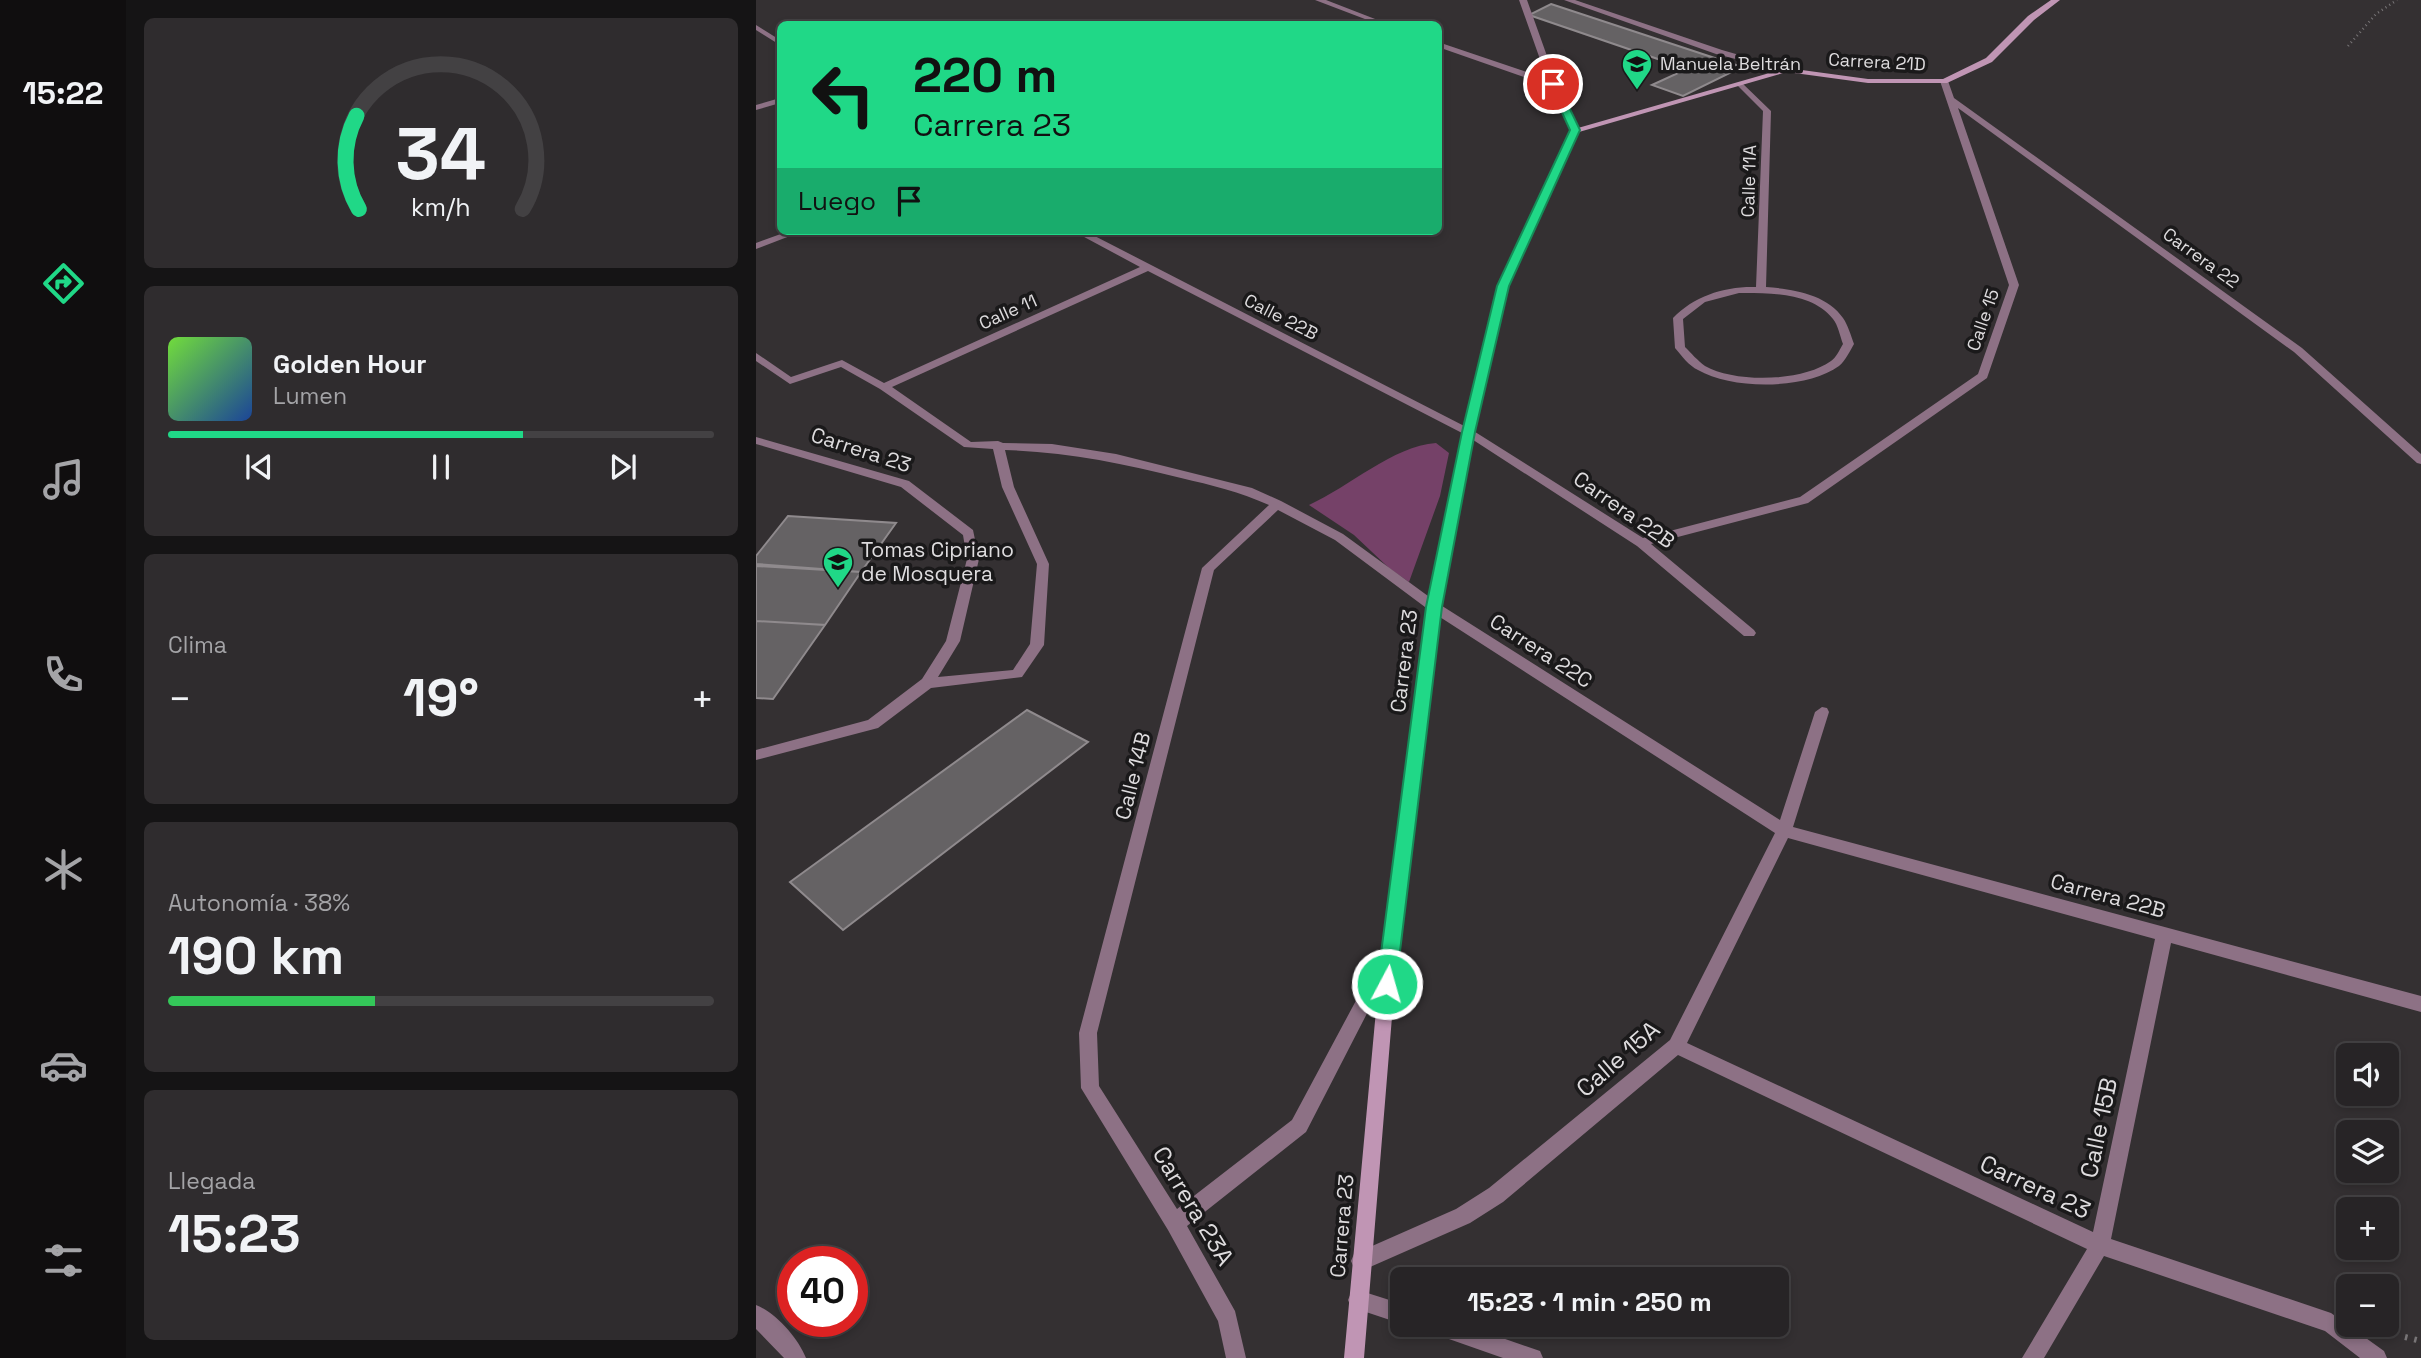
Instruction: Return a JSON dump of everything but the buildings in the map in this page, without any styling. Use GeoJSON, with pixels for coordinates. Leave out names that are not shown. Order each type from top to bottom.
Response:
{"type":"FeatureCollection","features":[{"type":"Feature","properties":{"kind":"street"},"geometry":{"type":"LineString","coordinates":[[1319,0],[1376,21]]}},
{"type":"Feature","properties":{"kind":"street"},"geometry":{"type":"LineString","coordinates":[[1523,0],[1553,84],[1575,130],[1787,70]]}},
{"type":"Feature","properties":{"kind":"street","name":"Carrera 21D"},"geometry":{"type":"LineString","coordinates":[[1568,0],[1719,52],[1787,70],[1868,81],[1944,81]]}},
{"type":"Feature","properties":{"kind":"street"},"geometry":{"type":"LineString","coordinates":[[1944,81],[1989,60],[2031,18],[2056,0]]}},
{"type":"Feature","properties":{"kind":"street"},"geometry":{"type":"LineString","coordinates":[[756,27],[777,41]]}},
{"type":"Feature","properties":{"kind":"street"},"geometry":{"type":"LineString","coordinates":[[1442,45],[1553,84]]}},
{"type":"Feature","properties":{"kind":"street","name":"Calle 15"},"geometry":{"type":"LineString","coordinates":[[1641,543],[1804,500],[1983,376],[2014,285],[1944,81]]}},
{"type":"Feature","properties":{"kind":"street","name":"Calle 11A"},"geometry":{"type":"LineString","coordinates":[[1741,84],[1767,111],[1761,290]]}},
{"type":"Feature","properties":{"kind":"street","name":"Carrera 22"},"geometry":{"type":"LineString","coordinates":[[1950,99],[2298,350],[2421,460]]}},
{"type":"Feature","properties":{"kind":"street"},"geometry":{"type":"LineString","coordinates":[[756,108],[777,101]]}},
{"type":"Feature","properties":{"kind":"street","name":"Carrera 23"},"geometry":{"type":"LineString","coordinates":[[1354,1358],[1389,956],[1434,607],[1468,432],[1503,286],[1575,130]]}},
{"type":"Feature","properties":{"kind":"street"},"geometry":{"type":"LineString","coordinates":[[756,246],[787,235]]}},
{"type":"Feature","properties":{"kind":"street","name":"Calle 22B"},"geometry":{"type":"LineString","coordinates":[[1085,235],[1468,432]]}},
{"type":"Feature","properties":{"kind":"street","name":"Calle 11"},"geometry":{"type":"LineString","coordinates":[[884,387],[1146,268]]}},
{"type":"Feature","properties":{"kind":"street"},"geometry":{"type":"LineString","coordinates":[[1761,290],[1803,297],[1835,314],[1849,338],[1839,361],[1807,378],[1761,382],[1717,373],[1684,354],[1676,342],[1675,330],[1678,318],[1688,308],[1719,293],[1761,290]]}},
{"type":"Feature","properties":{"kind":"street"},"geometry":{"type":"LineString","coordinates":[[756,356],[790,381],[842,363],[884,387],[968,444],[998,444],[1116,457],[1248,491],[1277,504]]}},
{"type":"Feature","properties":{"kind":"street","name":"Carrera 22B"},"geometry":{"type":"LineString","coordinates":[[1468,432],[1641,543],[1749,633]]}},
{"type":"Feature","properties":{"kind":"street","name":"Carrera 23"},"geometry":{"type":"LineString","coordinates":[[756,440],[905,484],[969,533],[973,559],[953,641],[928,683],[873,724],[756,755]]}},
{"type":"Feature","properties":{"kind":"street"},"geometry":{"type":"LineString","coordinates":[[928,683],[1017,674],[1037,645],[1043,564],[1008,487],[998,444]]}},
{"type":"Feature","properties":{"kind":"street","name":"Carrera 22C"},"geometry":{"type":"LineString","coordinates":[[1277,504],[1339,537],[1434,607],[1784,831]]}},
{"type":"Feature","properties":{"kind":"street","name":"Calle 14B"},"geometry":{"type":"LineString","coordinates":[[1090,1088],[1088,1033],[1208,568],[1277,504]]}},
{"type":"Feature","properties":{"kind":"street","name":"Calle 15A"},"geometry":{"type":"LineString","coordinates":[[1361,1261],[1462,1216],[1496,1195],[1676,1046],[1784,831],[1822,712]]}},
{"type":"Feature","properties":{"kind":"street","name":"Carrera 22B"},"geometry":{"type":"LineString","coordinates":[[1784,831],[2421,1004]]}},
{"type":"Feature","properties":{"kind":"street","name":"Calle 15B"},"geometry":{"type":"LineString","coordinates":[[2032,1358],[2100,1245],[2165,933]]}},
{"type":"Feature","properties":{"kind":"street"},"geometry":{"type":"LineString","coordinates":[[1175,1223],[1299,1126],[1389,956]]}},
{"type":"Feature","properties":{"kind":"street","name":"Carrera 23"},"geometry":{"type":"LineString","coordinates":[[1676,1046],[2100,1245],[2331,1323],[2377,1358]]}},
{"type":"Feature","properties":{"kind":"street","name":"Carrera 23A"},"geometry":{"type":"LineString","coordinates":[[1090,1088],[1175,1223],[1227,1318],[1236,1358]]}},
{"type":"Feature","properties":{"kind":"street"},"geometry":{"type":"LineString","coordinates":[[1358,1300],[1390,1310]]}},
{"type":"Feature","properties":{"kind":"street"},"geometry":{"type":"LineString","coordinates":[[756,1315],[787,1344],[796,1358]]}},
{"type":"Feature","properties":{"kind":"street"},"geometry":{"type":"LineString","coordinates":[[1472,1337],[1534,1358]]}},
{"type":"Feature","properties":{"kind":"path"},"geometry":{"type":"LineString","coordinates":[[2348,46],[2376,14],[2397,0]]}},
{"type":"Feature","properties":{"kind":"shaded area"},"geometry":{"type":"Polygon","coordinates":[[[1436,443],[1449,453],[1440,496],[1409,582],[1389,568],[1354,535],[1309,505],[1387,459],[1404,451],[1436,443]]]}},
{"type":"Feature","properties":{"kind":"place","name":"Manuela Beltrán"},"geometry":{"type":"Point","coordinates":[1637,91]}},
{"type":"Feature","properties":{"kind":"place","name":"Tomas Cipriano de Mosquera"},"geometry":{"type":"Point","coordinates":[838,589]}},
{"type":"Feature","properties":{"kind":"route"},"geometry":{"type":"LineString","coordinates":[[1387,984],[1434,607],[1468,432],[1503,286],[1575,130],[1553,84]]}}]}
